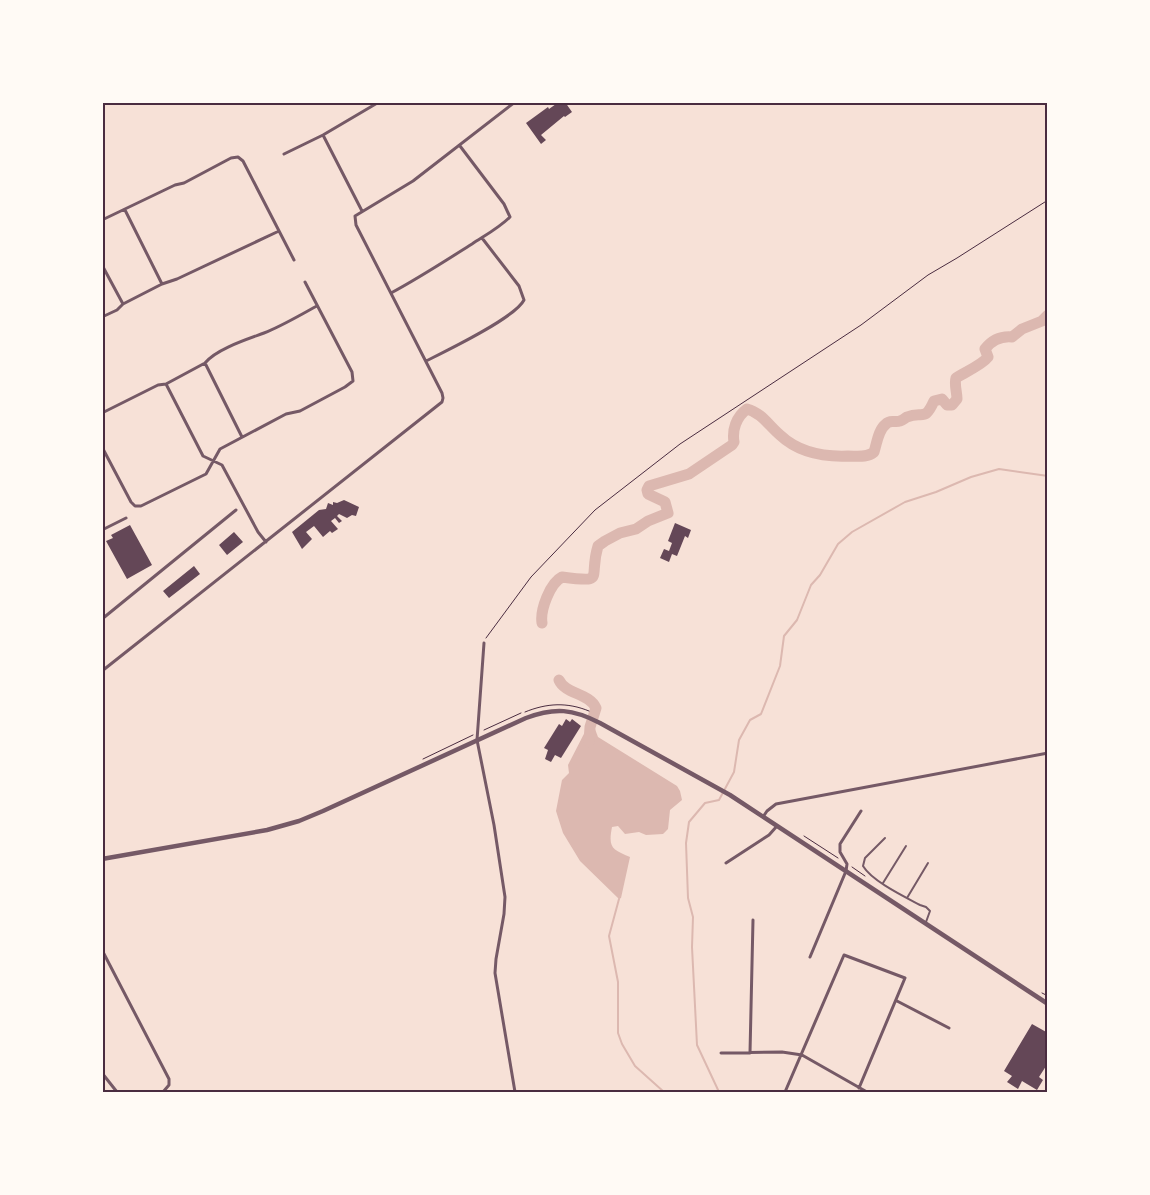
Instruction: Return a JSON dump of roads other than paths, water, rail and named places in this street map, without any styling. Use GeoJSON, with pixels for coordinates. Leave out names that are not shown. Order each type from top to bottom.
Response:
{"type":"FeatureCollection","features":[{"type":"Feature","properties":{"kind":"street"},"geometry":{"type":"LineString","coordinates":[[284,154],[323,135],[379,102]]}},
{"type":"Feature","properties":{"kind":"street"},"geometry":{"type":"LineString","coordinates":[[102,671],[442,402],[442,393],[354,220],[355,216],[413,181],[515,102]]}},
{"type":"Feature","properties":{"kind":"street"},"geometry":{"type":"LineString","coordinates":[[323,135],[362,212]]}},
{"type":"Feature","properties":{"kind":"street"},"geometry":{"type":"LineString","coordinates":[[391,293],[428,273],[482,238],[507,220],[510,215],[460,146]]}},
{"type":"Feature","properties":{"kind":"street"},"geometry":{"type":"LineString","coordinates":[[102,220],[175,184],[184,183],[231,158],[238,157],[243,161],[294,260]]}},
{"type":"Feature","properties":{"kind":"street"},"geometry":{"type":"LineString","coordinates":[[125,210],[162,284]]}},
{"type":"Feature","properties":{"kind":"street"},"geometry":{"type":"LineString","coordinates":[[102,317],[162,284],[177,279],[279,231]]}},
{"type":"Feature","properties":{"kind":"street"},"geometry":{"type":"LineString","coordinates":[[426,361],[468,340],[494,324],[514,311],[524,300],[519,286],[482,238]]}},
{"type":"Feature","properties":{"kind":"street"},"geometry":{"type":"LineString","coordinates":[[102,265],[123,304]]}},
{"type":"Feature","properties":{"kind":"street"},"geometry":{"type":"LineString","coordinates":[[102,447],[131,502],[135,506],[141,506],[206,474],[220,448],[286,414],[300,411],[353,382],[352,372],[305,282]]}},
{"type":"Feature","properties":{"kind":"street"},"geometry":{"type":"LineString","coordinates":[[102,413],[158,385],[166,384],[205,363],[209,358],[254,336],[265,333],[317,306]]}},
{"type":"Feature","properties":{"kind":"street"},"geometry":{"type":"LineString","coordinates":[[205,363],[242,437]]}},
{"type":"Feature","properties":{"kind":"street"},"geometry":{"type":"LineString","coordinates":[[166,384],[203,456],[222,465],[258,532],[266,542]]}},
{"type":"Feature","properties":{"kind":"street"},"geometry":{"type":"LineString","coordinates":[[102,619],[236,510]]}},
{"type":"Feature","properties":{"kind":"street"},"geometry":{"type":"LineString","coordinates":[[102,530],[126,518]]}},
{"type":"Feature","properties":{"kind":"street"},"geometry":{"type":"LineString","coordinates":[[484,643],[477,740],[503,878],[504,914],[495,973],[514,1092]]}},
{"type":"Feature","properties":{"kind":"street"},"geometry":{"type":"LineString","coordinates":[[102,859],[281,826],[323,811],[540,713],[566,710],[600,723],[730,795],[1048,1004]]}},
{"type":"Feature","properties":{"kind":"street"},"geometry":{"type":"LineString","coordinates":[[762,817],[766,811],[776,804],[1048,752]]}},
{"type":"Feature","properties":{"kind":"street"},"geometry":{"type":"LineString","coordinates":[[810,956],[846,870],[847,864],[840,852],[840,844],[861,811]]}},
{"type":"Feature","properties":{"kind":"street"},"geometry":{"type":"LineString","coordinates":[[726,863],[769,835],[777,826]]}},
{"type":"Feature","properties":{"kind":"street"},"geometry":{"type":"LineString","coordinates":[[750,1053],[754,920]]}},
{"type":"Feature","properties":{"kind":"street"},"geometry":{"type":"LineString","coordinates":[[102,950],[169,1079],[169,1085],[163,1092]]}},
{"type":"Feature","properties":{"kind":"street"},"geometry":{"type":"LineString","coordinates":[[785,1092],[844,955],[905,978],[859,1088]]}},
{"type":"Feature","properties":{"kind":"street"},"geometry":{"type":"LineString","coordinates":[[897,1001],[949,1028]]}},
{"type":"Feature","properties":{"kind":"street"},"geometry":{"type":"LineString","coordinates":[[720,1053],[782,1052],[802,1055],[867,1092]]}},
{"type":"Feature","properties":{"kind":"street"},"geometry":{"type":"LineString","coordinates":[[103,1076],[117,1092]]}},
{"type":"Feature","properties":{"kind":"lane"},"geometry":{"type":"LineString","coordinates":[[885,838],[865,858],[863,866],[866,872],[907,898],[926,907],[930,911],[926,923]]}},
{"type":"Feature","properties":{"kind":"lane"},"geometry":{"type":"LineString","coordinates":[[883,883],[906,846]]}},
{"type":"Feature","properties":{"kind":"lane"},"geometry":{"type":"LineString","coordinates":[[907,898],[928,864]]}},
{"type":"Feature","properties":{"kind":"waterway"},"geometry":{"type":"LineString","coordinates":[[542,623],[547,597],[558,580],[562,577],[591,579],[598,546],[620,533],[636,529],[648,521],[668,513],[665,502],[648,494],[649,486],[689,474],[732,445],[736,424],[740,416],[747,409],[761,417],[787,441],[803,450],[829,456],[868,455],[874,452],[879,433],[888,423],[900,421],[912,415],[923,415],[928,412],[934,401],[942,399],[947,405],[952,405],[957,399],[956,378],[985,360],[988,357],[985,349],[988,346],[1000,338],[1012,337],[1022,329],[1042,321],[1048,315]]}},
{"type":"Feature","properties":{"kind":"waterway"},"geometry":{"type":"LineString","coordinates":[[719,1092],[697,1045],[692,947],[693,917],[688,898],[686,843],[689,822],[705,803],[719,800],[734,772],[739,740],[750,720],[761,714],[780,666],[784,636],[797,620],[811,585],[820,575],[838,544],[852,532],[905,502],[936,492],[971,477],[999,469],[1048,476]]}},
{"type":"Feature","properties":{"kind":"waterway"},"geometry":{"type":"LineString","coordinates":[[559,680],[566,688],[588,699],[596,708],[590,727],[589,742]]}},
{"type":"Feature","properties":{"kind":"waterway"},"geometry":{"type":"LineString","coordinates":[[619,899],[609,936],[618,982],[618,1033],[635,1066],[664,1092]]}}]}
